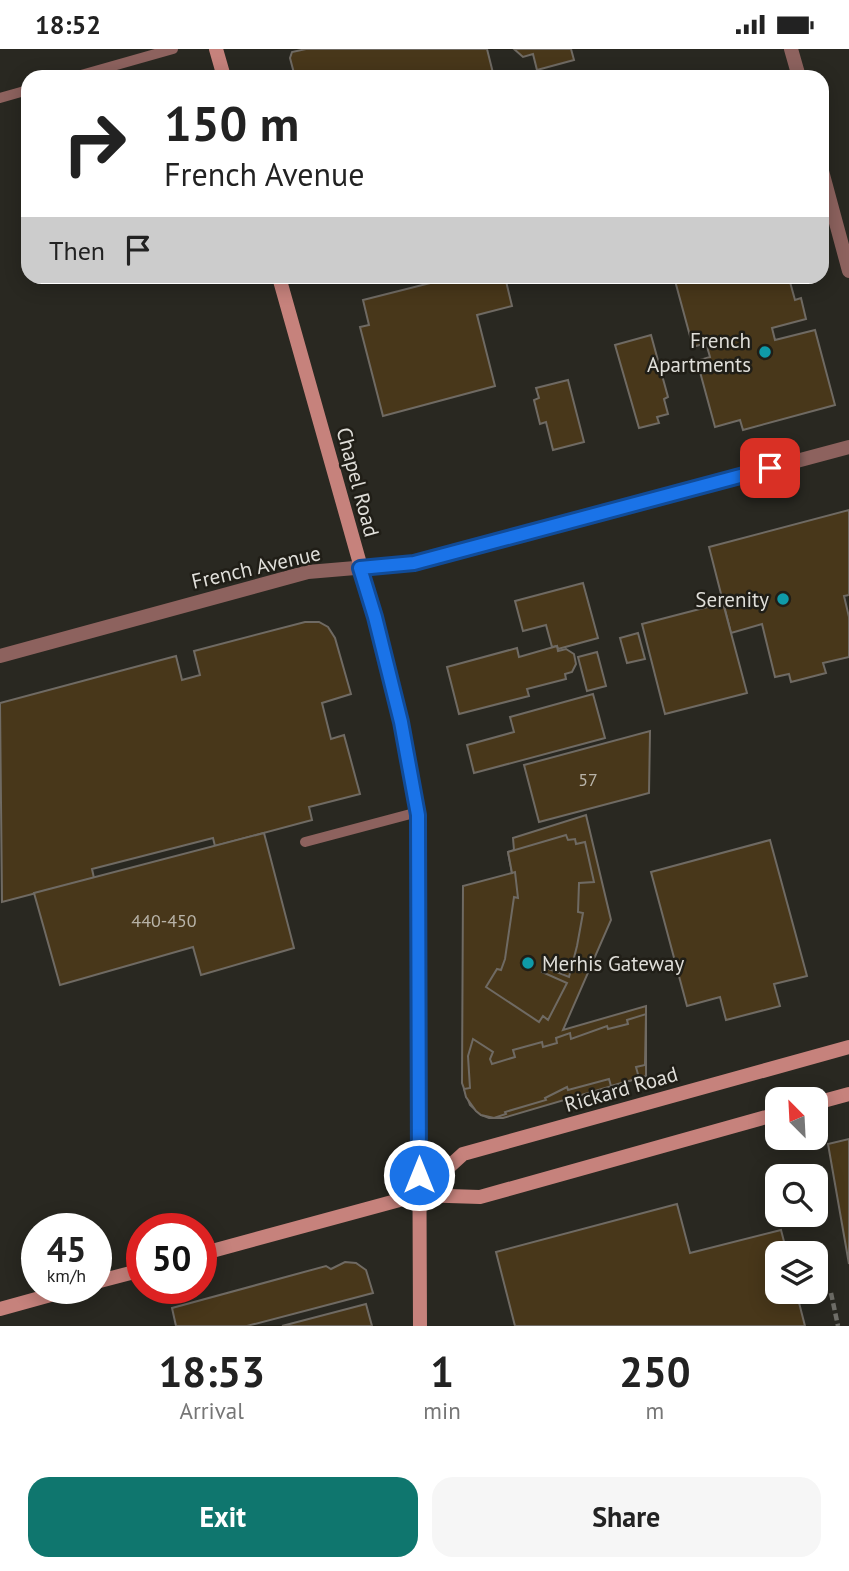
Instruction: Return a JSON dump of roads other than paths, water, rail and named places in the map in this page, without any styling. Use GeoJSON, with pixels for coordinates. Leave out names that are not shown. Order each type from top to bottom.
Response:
{"type":"FeatureCollection","features":[{"type":"Feature","properties":{"kind":"main road"},"geometry":{"type":"LineString","coordinates":[[216,49],[222,70]]}},
{"type":"Feature","properties":{"kind":"main road","name":"Chapel Road"},"geometry":{"type":"LineString","coordinates":[[281,284],[375,617],[401,722],[418,812],[419,1326]]}},
{"type":"Feature","properties":{"kind":"main road","name":"Rickard Road"},"geometry":{"type":"LineString","coordinates":[[418,1195],[463,1154],[849,1047]]}},
{"type":"Feature","properties":{"kind":"main road"},"geometry":{"type":"LineString","coordinates":[[828,1100],[849,1094]]}},
{"type":"Feature","properties":{"kind":"main road","name":"Rickard Road"},"geometry":{"type":"LineString","coordinates":[[217,1250],[418,1195],[480,1196],[765,1117]]}},
{"type":"Feature","properties":{"kind":"main road"},"geometry":{"type":"LineString","coordinates":[[0,1309],[21,1303]]}},
{"type":"Feature","properties":{"kind":"street"},"geometry":{"type":"LineString","coordinates":[[792,49],[797,70]]}},
{"type":"Feature","properties":{"kind":"street"},"geometry":{"type":"LineString","coordinates":[[829,197],[849,271]]}},
{"type":"Feature","properties":{"kind":"street","name":"French Avenue"},"geometry":{"type":"LineString","coordinates":[[0,656],[308,572],[414,563],[849,447]]}},
{"type":"Feature","properties":{"kind":"lane"},"geometry":{"type":"LineString","coordinates":[[99,70],[173,49]]}},
{"type":"Feature","properties":{"kind":"lane"},"geometry":{"type":"LineString","coordinates":[[0,98],[21,92]]}},
{"type":"Feature","properties":{"kind":"lane"},"geometry":{"type":"LineString","coordinates":[[304,842],[418,812]]}},
{"type":"Feature","properties":{"kind":"place","name":"French Apartments"},"geometry":{"type":"Point","coordinates":[765,352]}},
{"type":"Feature","properties":{"kind":"place","name":"Serenity"},"geometry":{"type":"Point","coordinates":[783,599]}},
{"type":"Feature","properties":{"kind":"place","name":"Merhis Gateway"},"geometry":{"type":"Point","coordinates":[528,963]}}]}
